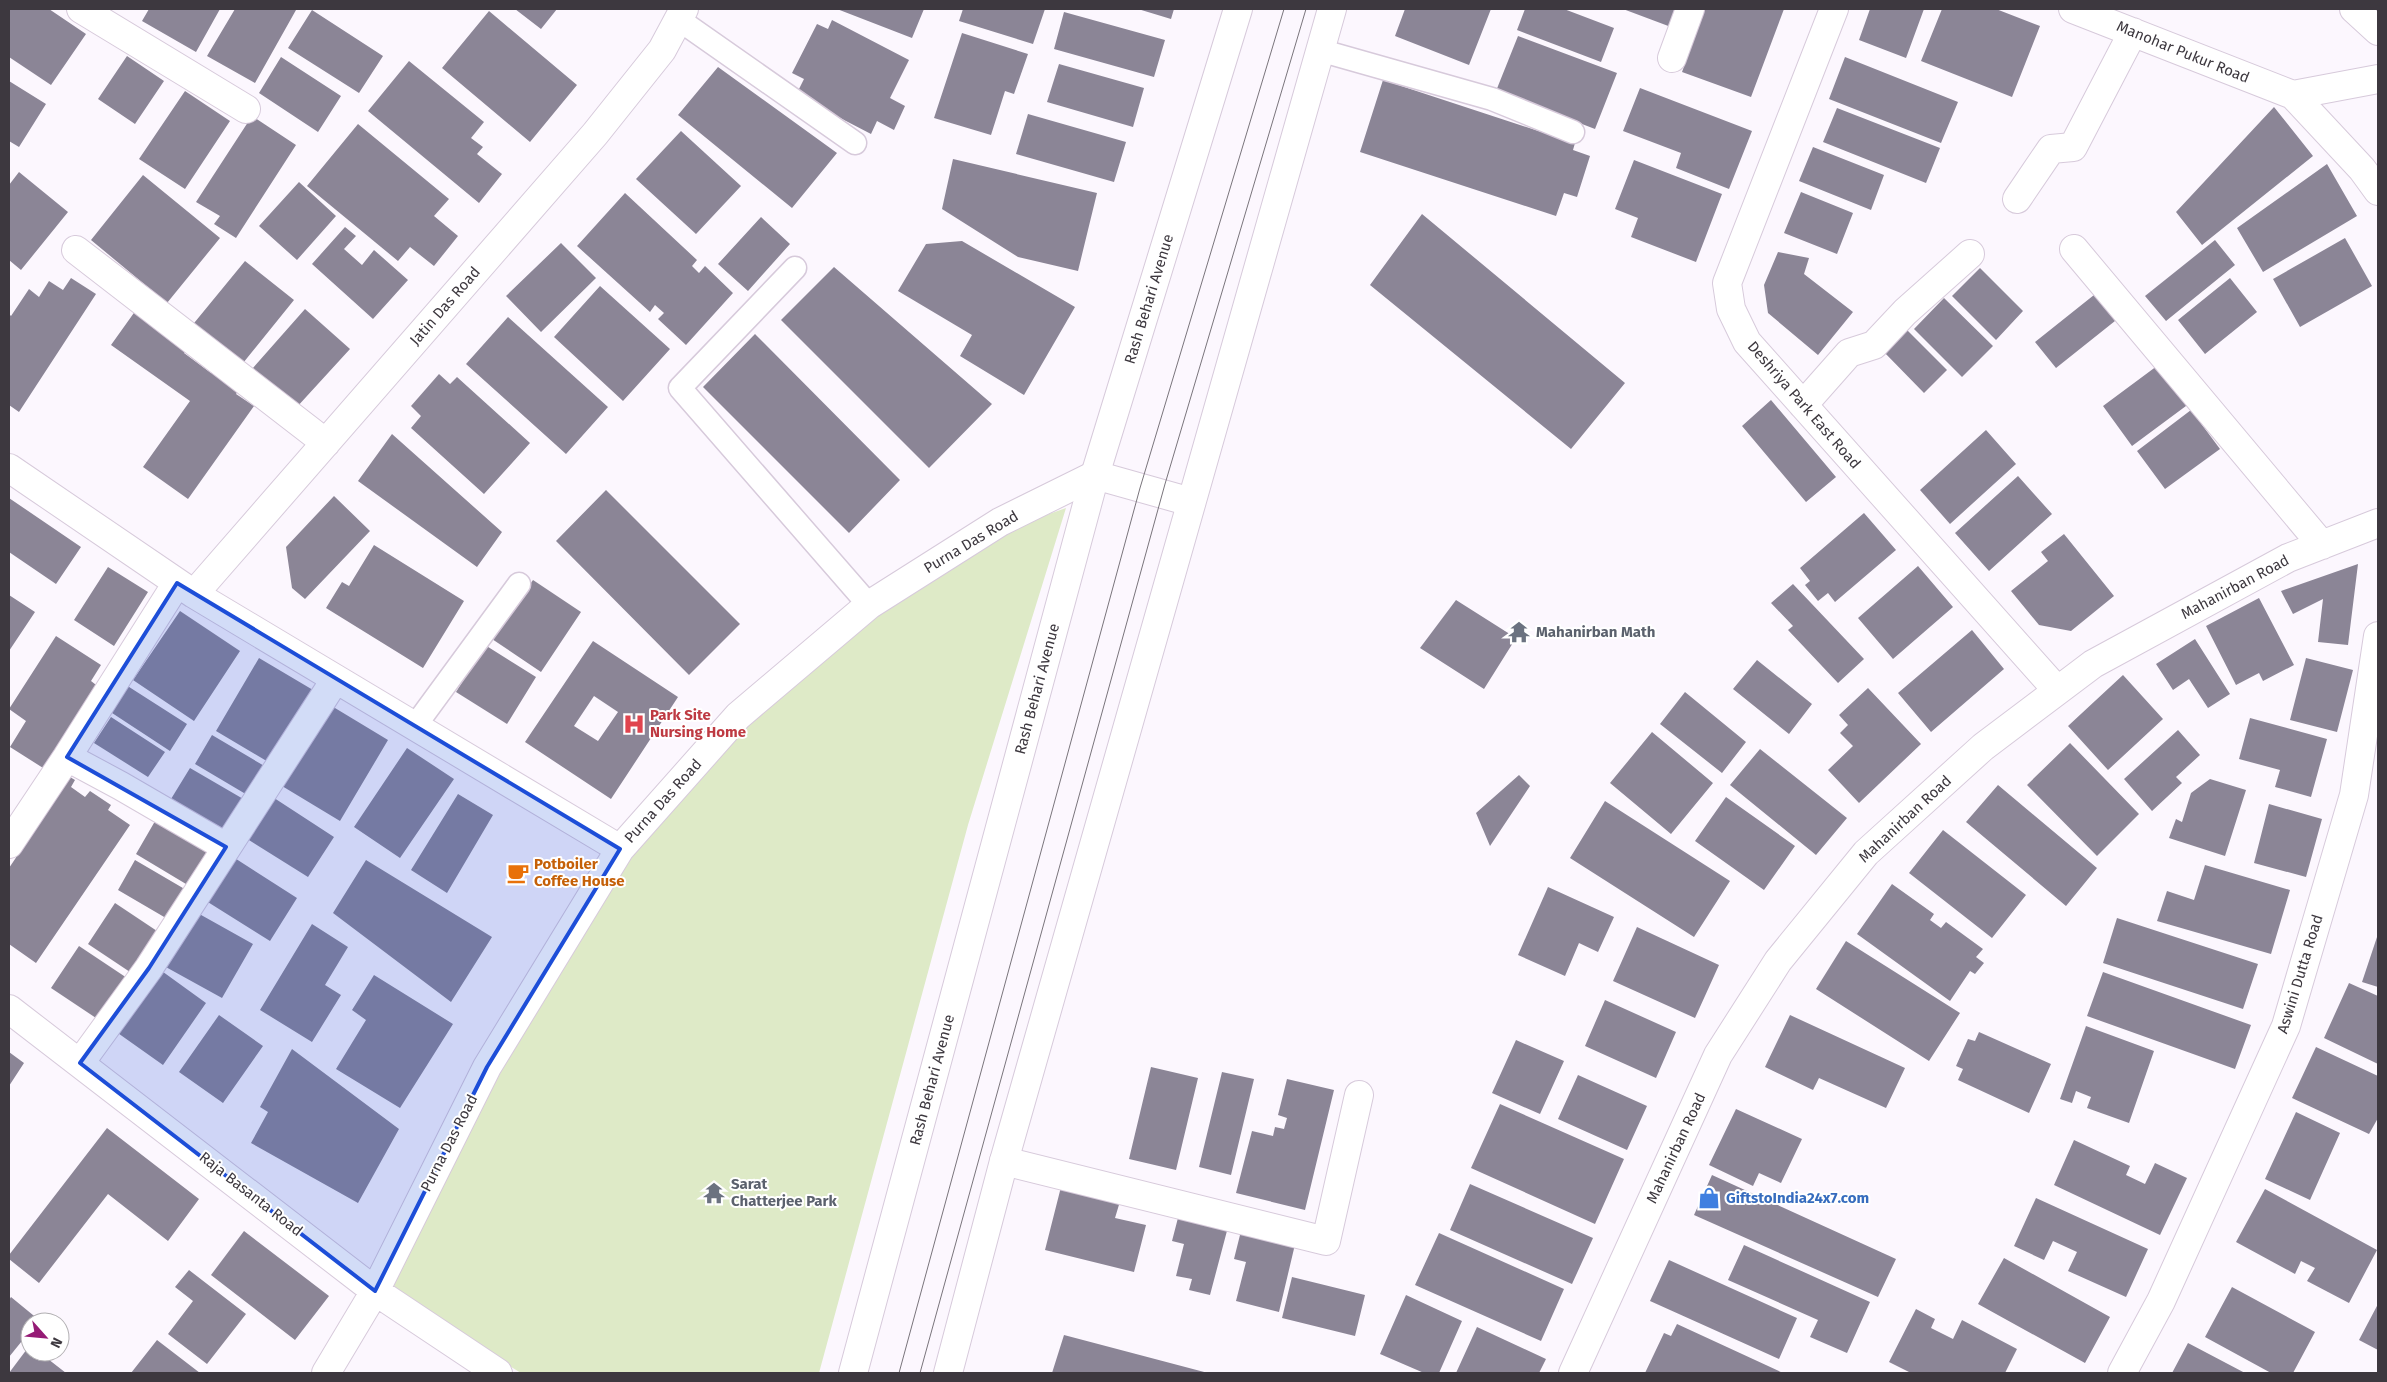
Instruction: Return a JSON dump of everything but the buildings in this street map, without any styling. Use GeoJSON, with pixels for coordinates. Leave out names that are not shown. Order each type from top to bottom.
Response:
{"type":"FeatureCollection","features":[{"type":"Feature","properties":{"kind":"street"},"geometry":{"type":"LineString","coordinates":[[82,9],[246,109]]}},
{"type":"Feature","properties":{"kind":"street","name":"Rash Behari Avenue"},"geometry":{"type":"LineString","coordinates":[[853,1373],[1095,475],[1238,9]]}},
{"type":"Feature","properties":{"kind":"street"},"geometry":{"type":"LineString","coordinates":[[948,1373],[1004,1161],[1332,9]]}},
{"type":"Feature","properties":{"kind":"street"},"geometry":{"type":"LineString","coordinates":[[1672,58],[1690,9]]}},
{"type":"Feature","properties":{"kind":"street","name":"Deshriya Park East Road"},"geometry":{"type":"LineString","coordinates":[[1834,9],[1727,283],[1730,309],[1747,342],[2057,690]]}},
{"type":"Feature","properties":{"kind":"street","name":"Manohar Pukur Road"},"geometry":{"type":"LineString","coordinates":[[2073,9],[2293,95]]}},
{"type":"Feature","properties":{"kind":"street"},"geometry":{"type":"LineString","coordinates":[[2354,9],[2378,31]]}},
{"type":"Feature","properties":{"kind":"street","name":"Jatin Das Road"},"geometry":{"type":"LineString","coordinates":[[9,844],[67,757],[186,588],[326,443],[595,134],[662,50],[681,14]]}},
{"type":"Feature","properties":{"kind":"street"},"geometry":{"type":"LineString","coordinates":[[2017,199],[2052,149],[2073,148],[2133,32]]}},
{"type":"Feature","properties":{"kind":"street"},"geometry":{"type":"LineString","coordinates":[[2293,95],[2378,79]]}},
{"type":"Feature","properties":{"kind":"street"},"geometry":{"type":"LineString","coordinates":[[2293,95],[2362,169],[2378,190]]}},
{"type":"Feature","properties":{"kind":"street"},"geometry":{"type":"LineString","coordinates":[[2074,249],[2322,545]]}},
{"type":"Feature","properties":{"kind":"street"},"geometry":{"type":"LineString","coordinates":[[76,250],[326,443]]}},
{"type":"Feature","properties":{"kind":"street"},"geometry":{"type":"LineString","coordinates":[[1803,406],[1849,353],[1874,345],[1905,312],[1970,254]]}},
{"type":"Feature","properties":{"kind":"street"},"geometry":{"type":"LineString","coordinates":[[9,468],[186,588],[335,680],[620,849]]}},
{"type":"Feature","properties":{"kind":"street"},"geometry":{"type":"LineString","coordinates":[[1095,475],[1191,502]]}},
{"type":"Feature","properties":{"kind":"street","name":"Purna Das Road"},"geometry":{"type":"LineString","coordinates":[[326,1373],[375,1291],[487,1068],[620,849],[738,716],[869,605],[1000,522],[1095,475]]}},
{"type":"Feature","properties":{"kind":"street","name":"Mahanirban Road"},"geometry":{"type":"LineString","coordinates":[[1573,1373],[1718,1055],[1778,960],[1866,853],[1983,747],[2092,664],[2288,558],[2378,523]]}},
{"type":"Feature","properties":{"kind":"street","name":"Aswini Dutta Road"},"geometry":{"type":"LineString","coordinates":[[2122,1373],[2161,1301],[2286,1026],[2354,795],[2378,636]]}},
{"type":"Feature","properties":{"kind":"street"},"geometry":{"type":"LineString","coordinates":[[80,1063],[149,968],[335,680]]}},
{"type":"Feature","properties":{"kind":"street"},"geometry":{"type":"LineString","coordinates":[[67,757],[226,847]]}},
{"type":"Feature","properties":{"kind":"street","name":"Raja Basanta Road"},"geometry":{"type":"LineString","coordinates":[[9,1009],[375,1291],[498,1373]]}},
{"type":"Feature","properties":{"kind":"street"},"geometry":{"type":"LineString","coordinates":[[1004,1161],[1326,1241],[1359,1095]]}},
{"type":"Feature","properties":{"kind":"lane"},"geometry":{"type":"LineString","coordinates":[[681,14],[855,144]]}},
{"type":"Feature","properties":{"kind":"lane"},"geometry":{"type":"LineString","coordinates":[[1319,50],[1492,99],[1572,132]]}},
{"type":"Feature","properties":{"kind":"lane"},"geometry":{"type":"LineString","coordinates":[[795,268],[680,388],[869,605]]}},
{"type":"Feature","properties":{"kind":"lane"},"geometry":{"type":"LineString","coordinates":[[415,726],[519,584]]}},
{"type":"Feature","properties":{"kind":"highlighted area"},"geometry":{"type":"Polygon","coordinates":[[[177,583],[620,849],[487,1067],[375,1291],[80,1063],[149,968],[226,847],[67,757],[177,583]]]}},
{"type":"Feature","properties":{"kind":"green space"},"geometry":{"type":"Polygon","coordinates":[[[1066,508],[968,825],[819,1373],[521,1373],[388,1290],[504,1066],[630,858],[739,729],[875,618],[1018,525],[1066,508]]]}},
{"type":"Feature","properties":{"kind":"tram line"},"geometry":{"type":"LineString","coordinates":[[899,1373],[1140,488],[1284,9]]}},
{"type":"Feature","properties":{"kind":"tram line"},"geometry":{"type":"LineString","coordinates":[[920,1373],[1165,484],[1306,9]]}},
{"type":"Feature","properties":{"kind":"place","name":"Mahanirban Math"},"geometry":{"type":"Point","coordinates":[1519,632]}},
{"type":"Feature","properties":{"kind":"place","name":"Park Site Nursing Home"},"geometry":{"type":"Point","coordinates":[634,724]}},
{"type":"Feature","properties":{"kind":"place","name":"Potboiler Coffee House"},"geometry":{"type":"Point","coordinates":[518,873]}},
{"type":"Feature","properties":{"kind":"place","name":"Sarat Chatterjee Park"},"geometry":{"type":"Point","coordinates":[714,1193]}},
{"type":"Feature","properties":{"kind":"place","name":"GiftstoIndia24x7.com"},"geometry":{"type":"Point","coordinates":[1709,1198]}}]}
